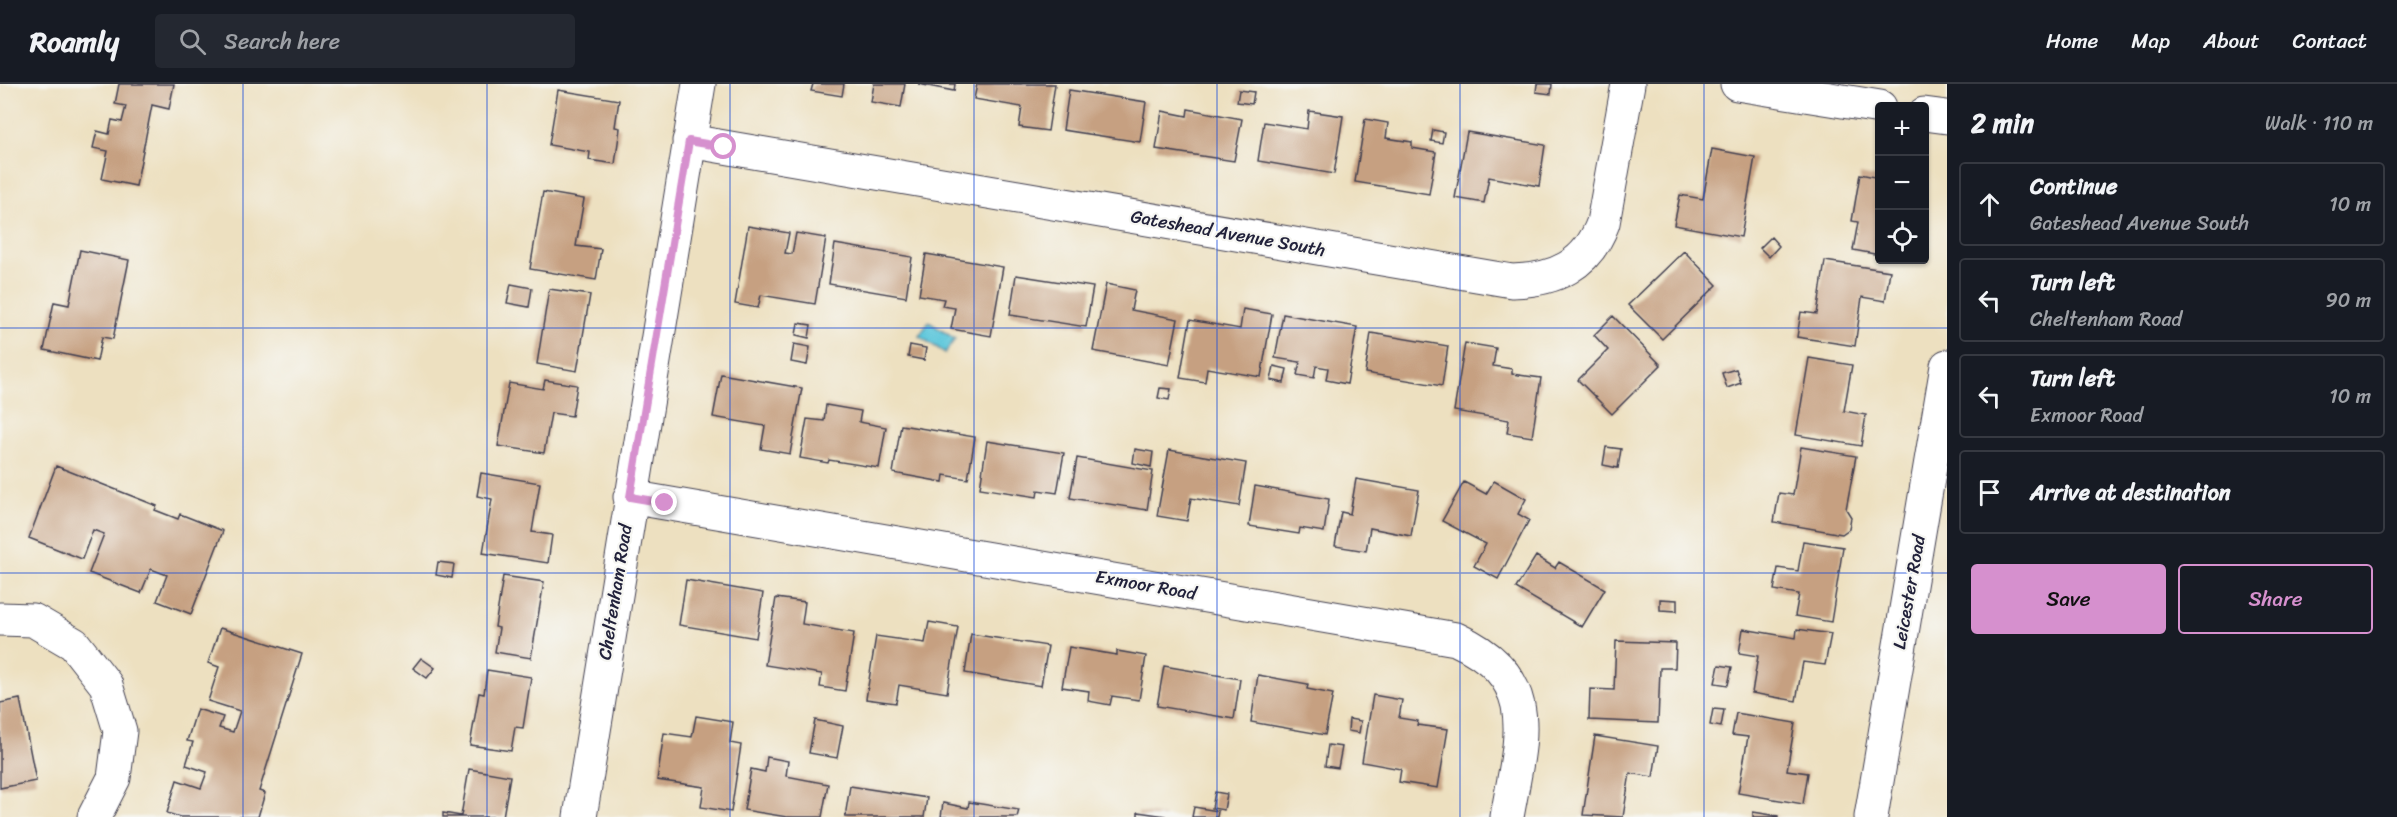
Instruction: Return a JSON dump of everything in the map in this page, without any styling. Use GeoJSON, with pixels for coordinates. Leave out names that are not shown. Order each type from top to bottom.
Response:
{"type":"FeatureCollection","features":[{"type":"Feature","properties":{"kind":"street","name":"Cheltenham Road"},"geometry":{"type":"LineString","coordinates":[[580,817],[630,497],[699,84]]}},
{"type":"Feature","properties":{"kind":"street","name":"Gateshead Avenue South"},"geometry":{"type":"LineString","coordinates":[[689,141],[1512,281],[1534,280],[1566,270],[1596,242],[1603,223],[1629,84]]}},
{"type":"Feature","properties":{"kind":"street"},"geometry":{"type":"LineString","coordinates":[[1737,84],[1875,106]]}},
{"type":"Feature","properties":{"kind":"street"},"geometry":{"type":"LineString","coordinates":[[1929,115],[1947,117]]}},
{"type":"Feature","properties":{"kind":"street","name":"Leicester Road"},"geometry":{"type":"LineString","coordinates":[[1871,817],[1947,366]]}},
{"type":"Feature","properties":{"kind":"street","name":"Exmoor Road"},"geometry":{"type":"LineString","coordinates":[[630,497],[1456,639],[1474,647],[1492,661],[1509,681],[1516,694],[1522,730],[1507,817]]}},
{"type":"Feature","properties":{"kind":"street"},"geometry":{"type":"LineString","coordinates":[[0,619],[33,620],[74,644],[106,685],[120,731],[114,778],[94,817]]}},
{"type":"Feature","properties":{"kind":"water"},"geometry":{"type":"Polygon","coordinates":[[[929,322],[955,339],[945,353],[919,336],[929,322]]]}},
{"type":"Feature","properties":{"kind":"building"},"geometry":{"type":"Polygon","coordinates":[[[119,84],[174,84],[169,109],[152,105],[136,186],[102,179],[108,151],[93,148],[97,131],[109,134],[112,120],[122,122],[126,106],[115,104],[119,84]]]}},
{"type":"Feature","properties":{"kind":"building"},"geometry":{"type":"Polygon","coordinates":[[[813,84],[844,84],[842,96],[811,91],[813,84]]]}},
{"type":"Feature","properties":{"kind":"building"},"geometry":{"type":"Polygon","coordinates":[[[874,84],[905,84],[901,107],[871,102],[874,84]]]}},
{"type":"Feature","properties":{"kind":"building"},"geometry":{"type":"Polygon","coordinates":[[[918,84],[955,84],[954,91],[918,84]]]}},
{"type":"Feature","properties":{"kind":"building"},"geometry":{"type":"Polygon","coordinates":[[[977,84],[1055,84],[1048,131],[1019,127],[1022,107],[974,99],[977,84]]]}},
{"type":"Feature","properties":{"kind":"building"},"geometry":{"type":"Polygon","coordinates":[[[1537,84],[1552,84],[1551,94],[1536,92],[1537,84]]]}},
{"type":"Feature","properties":{"kind":"building"},"geometry":{"type":"Polygon","coordinates":[[[558,90],[619,100],[615,127],[620,128],[615,164],[589,160],[590,152],[549,145],[558,90]]]}},
{"type":"Feature","properties":{"kind":"building"},"geometry":{"type":"Polygon","coordinates":[[[1069,90],[1146,102],[1140,142],[1063,130],[1069,90]]]}},
{"type":"Feature","properties":{"kind":"building"},"geometry":{"type":"Polygon","coordinates":[[[1239,90],[1254,92],[1252,104],[1237,102],[1239,90]]]}},
{"type":"Feature","properties":{"kind":"building"},"geometry":{"type":"Polygon","coordinates":[[[1188,109],[1242,119],[1234,161],[1156,149],[1162,111],[1187,116],[1188,109]]]}},
{"type":"Feature","properties":{"kind":"building"},"geometry":{"type":"Polygon","coordinates":[[[1309,111],[1343,116],[1334,174],[1258,161],[1264,122],[1307,129],[1309,111]]]}},
{"type":"Feature","properties":{"kind":"building"},"geometry":{"type":"Polygon","coordinates":[[[1365,119],[1388,123],[1386,138],[1412,142],[1412,148],[1436,152],[1429,194],[1355,182],[1365,119]]]}},
{"type":"Feature","properties":{"kind":"building"},"geometry":{"type":"Polygon","coordinates":[[[1433,130],[1444,132],[1442,143],[1431,141],[1433,130]]]}},
{"type":"Feature","properties":{"kind":"building"},"geometry":{"type":"Polygon","coordinates":[[[1467,132],[1545,145],[1539,186],[1489,177],[1484,203],[1455,198],[1467,132]]]}},
{"type":"Feature","properties":{"kind":"building"},"geometry":{"type":"Polygon","coordinates":[[[1712,149],[1755,157],[1741,237],[1674,225],[1680,195],[1703,199],[1712,149]]]}},
{"type":"Feature","properties":{"kind":"building"},"geometry":{"type":"Polygon","coordinates":[[[1860,174],[1875,177],[1875,254],[1853,250],[1858,222],[1852,221],[1860,174]]]}},
{"type":"Feature","properties":{"kind":"building"},"geometry":{"type":"Polygon","coordinates":[[[543,192],[584,199],[576,246],[601,249],[596,280],[530,269],[543,192]]]}},
{"type":"Feature","properties":{"kind":"building"},"geometry":{"type":"Polygon","coordinates":[[[748,226],[789,233],[785,253],[792,254],[796,233],[826,238],[815,304],[761,295],[758,308],[735,304],[748,226]]]}},
{"type":"Feature","properties":{"kind":"building"},"geometry":{"type":"Polygon","coordinates":[[[1771,237],[1779,246],[1769,257],[1760,248],[1771,237]]]}},
{"type":"Feature","properties":{"kind":"building"},"geometry":{"type":"Polygon","coordinates":[[[835,244],[912,257],[906,297],[829,284],[835,244]]]}},
{"type":"Feature","properties":{"kind":"building"},"geometry":{"type":"Polygon","coordinates":[[[80,250],[129,260],[113,339],[102,337],[97,361],[44,350],[54,302],[69,305],[80,250]]]}},
{"type":"Feature","properties":{"kind":"building"},"geometry":{"type":"Polygon","coordinates":[[[1684,251],[1717,285],[1662,339],[1628,305],[1684,251]]]}},
{"type":"Feature","properties":{"kind":"building"},"geometry":{"type":"Polygon","coordinates":[[[926,254],[1003,267],[991,336],[951,329],[955,308],[942,306],[944,299],[919,295],[926,254]]]}},
{"type":"Feature","properties":{"kind":"building"},"geometry":{"type":"Polygon","coordinates":[[[1825,261],[1890,271],[1885,301],[1862,297],[1855,346],[1797,337],[1801,312],[1817,314],[1825,261]]]}},
{"type":"Feature","properties":{"kind":"building"},"geometry":{"type":"Polygon","coordinates":[[[1016,275],[1093,287],[1086,327],[1010,315],[1016,275]]]}},
{"type":"Feature","properties":{"kind":"building"},"geometry":{"type":"Polygon","coordinates":[[[511,284],[532,288],[529,307],[507,303],[511,284]]]}},
{"type":"Feature","properties":{"kind":"building"},"geometry":{"type":"Polygon","coordinates":[[[1106,284],[1135,290],[1131,310],[1178,319],[1169,365],[1093,351],[1106,284]]]}},
{"type":"Feature","properties":{"kind":"building"},"geometry":{"type":"Polygon","coordinates":[[[549,289],[590,295],[577,371],[537,364],[549,289]]]}},
{"type":"Feature","properties":{"kind":"building"},"geometry":{"type":"Polygon","coordinates":[[[1243,309],[1272,314],[1261,377],[1207,368],[1205,382],[1180,378],[1190,320],[1240,329],[1243,309]]]}},
{"type":"Feature","properties":{"kind":"building"},"geometry":{"type":"Polygon","coordinates":[[[1283,314],[1357,327],[1347,384],[1326,380],[1328,368],[1316,366],[1314,378],[1297,375],[1300,362],[1275,358],[1283,314]]]}},
{"type":"Feature","properties":{"kind":"building"},"geometry":{"type":"Polygon","coordinates":[[[1613,316],[1661,365],[1612,414],[1578,380],[1608,350],[1594,335],[1613,316]]]}},
{"type":"Feature","properties":{"kind":"building"},"geometry":{"type":"Polygon","coordinates":[[[798,323],[811,325],[809,338],[796,335],[798,323]]]}},
{"type":"Feature","properties":{"kind":"building"},"geometry":{"type":"Polygon","coordinates":[[[1371,333],[1448,346],[1442,386],[1365,373],[1371,333]]]}},
{"type":"Feature","properties":{"kind":"building"},"geometry":{"type":"Polygon","coordinates":[[[1465,343],[1496,348],[1493,366],[1512,369],[1512,374],[1541,378],[1532,437],[1507,433],[1509,420],[1454,411],[1465,343]]]}},
{"type":"Feature","properties":{"kind":"building"},"geometry":{"type":"Polygon","coordinates":[[[794,344],[810,347],[807,365],[791,362],[794,344]]]}},
{"type":"Feature","properties":{"kind":"building"},"geometry":{"type":"Polygon","coordinates":[[[910,345],[926,348],[924,360],[908,357],[910,345]]]}},
{"type":"Feature","properties":{"kind":"building"},"geometry":{"type":"Polygon","coordinates":[[[1809,358],[1852,365],[1844,411],[1866,415],[1861,446],[1796,435],[1809,358]]]}},
{"type":"Feature","properties":{"kind":"building"},"geometry":{"type":"Polygon","coordinates":[[[1274,366],[1287,369],[1284,383],[1271,380],[1274,366]]]}},
{"type":"Feature","properties":{"kind":"building"},"geometry":{"type":"Polygon","coordinates":[[[1736,369],[1741,383],[1727,388],[1722,373],[1736,369]]]}},
{"type":"Feature","properties":{"kind":"building"},"geometry":{"type":"Polygon","coordinates":[[[721,374],[802,388],[790,454],[761,449],[765,426],[713,417],[721,374]]]}},
{"type":"Feature","properties":{"kind":"building"},"geometry":{"type":"Polygon","coordinates":[[[545,380],[577,385],[572,416],[551,413],[544,453],[498,446],[509,383],[543,389],[545,380]]]}},
{"type":"Feature","properties":{"kind":"building"},"geometry":{"type":"Polygon","coordinates":[[[1160,388],[1171,389],[1169,400],[1158,398],[1160,388]]]}},
{"type":"Feature","properties":{"kind":"building"},"geometry":{"type":"Polygon","coordinates":[[[826,405],[861,411],[859,422],[886,427],[879,468],[800,458],[807,419],[824,421],[826,405]]]}},
{"type":"Feature","properties":{"kind":"building"},"geometry":{"type":"Polygon","coordinates":[[[901,425],[975,437],[968,479],[944,475],[943,482],[893,473],[901,425]]]}},
{"type":"Feature","properties":{"kind":"building"},"geometry":{"type":"Polygon","coordinates":[[[987,441],[1064,453],[1057,493],[1038,490],[1037,497],[980,488],[987,441]]]}},
{"type":"Feature","properties":{"kind":"building"},"geometry":{"type":"Polygon","coordinates":[[[1606,447],[1621,449],[1618,468],[1603,465],[1606,447]]]}},
{"type":"Feature","properties":{"kind":"building"},"geometry":{"type":"Polygon","coordinates":[[[1801,447],[1856,456],[1846,509],[1851,517],[1849,529],[1842,534],[1774,522],[1779,493],[1793,495],[1801,447]]]}},
{"type":"Feature","properties":{"kind":"building"},"geometry":{"type":"Polygon","coordinates":[[[1135,449],[1153,452],[1151,467],[1133,463],[1135,449]]]}},
{"type":"Feature","properties":{"kind":"building"},"geometry":{"type":"Polygon","coordinates":[[[1169,450],[1246,463],[1239,506],[1191,498],[1187,521],[1157,516],[1169,450]]]}},
{"type":"Feature","properties":{"kind":"building"},"geometry":{"type":"Polygon","coordinates":[[[1077,458],[1153,471],[1147,510],[1070,498],[1077,458]]]}},
{"type":"Feature","properties":{"kind":"building"},"geometry":{"type":"Polygon","coordinates":[[[56,466],[157,506],[155,510],[178,519],[180,514],[223,531],[191,614],[157,601],[167,575],[151,569],[141,593],[89,573],[104,534],[93,530],[82,559],[29,538],[56,466]]]}},
{"type":"Feature","properties":{"kind":"building"},"geometry":{"type":"Polygon","coordinates":[[[481,473],[540,483],[532,532],[552,535],[548,563],[483,553],[492,499],[477,496],[481,473]]]}},
{"type":"Feature","properties":{"kind":"building"},"geometry":{"type":"Polygon","coordinates":[[[1356,479],[1419,490],[1411,536],[1370,528],[1366,551],[1335,546],[1341,512],[1350,514],[1356,479]]]}},
{"type":"Feature","properties":{"kind":"building"},"geometry":{"type":"Polygon","coordinates":[[[1494,481],[1526,499],[1518,514],[1529,520],[1498,579],[1474,566],[1486,544],[1442,521],[1464,482],[1486,494],[1494,481]]]}},
{"type":"Feature","properties":{"kind":"building"},"geometry":{"type":"Polygon","coordinates":[[[1255,486],[1329,499],[1324,532],[1300,528],[1299,534],[1249,526],[1255,486]]]}},
{"type":"Feature","properties":{"kind":"building"},"geometry":{"type":"Polygon","coordinates":[[[1803,541],[1843,547],[1831,622],[1795,616],[1799,594],[1774,590],[1778,568],[1798,571],[1803,541]]]}},
{"type":"Feature","properties":{"kind":"building"},"geometry":{"type":"Polygon","coordinates":[[[1536,556],[1555,568],[1559,562],[1605,589],[1582,627],[1516,588],[1536,556]]]}},
{"type":"Feature","properties":{"kind":"building"},"geometry":{"type":"Polygon","coordinates":[[[438,562],[454,564],[452,578],[436,575],[438,562]]]}},
{"type":"Feature","properties":{"kind":"building"},"geometry":{"type":"Polygon","coordinates":[[[503,576],[544,582],[531,658],[495,652],[499,628],[495,627],[503,576]]]}},
{"type":"Feature","properties":{"kind":"building"},"geometry":{"type":"Polygon","coordinates":[[[686,580],[763,593],[756,638],[679,625],[686,580]]]}},
{"type":"Feature","properties":{"kind":"building"},"geometry":{"type":"Polygon","coordinates":[[[776,598],[805,602],[802,624],[854,633],[845,691],[820,687],[822,674],[765,665],[776,598]]]}},
{"type":"Feature","properties":{"kind":"building"},"geometry":{"type":"Polygon","coordinates":[[[1660,599],[1677,600],[1677,611],[1660,610],[1660,599]]]}},
{"type":"Feature","properties":{"kind":"building"},"geometry":{"type":"Polygon","coordinates":[[[929,622],[958,627],[947,693],[899,685],[896,703],[866,699],[876,636],[925,643],[929,622]]]}},
{"type":"Feature","properties":{"kind":"building"},"geometry":{"type":"Polygon","coordinates":[[[220,628],[302,654],[259,791],[265,793],[258,817],[180,817],[167,813],[177,780],[201,788],[207,772],[186,765],[193,742],[187,741],[197,709],[223,717],[219,728],[233,732],[240,711],[208,701],[219,667],[208,663],[220,628]]]}},
{"type":"Feature","properties":{"kind":"building"},"geometry":{"type":"Polygon","coordinates":[[[1743,629],[1796,638],[1797,629],[1831,634],[1825,665],[1803,662],[1796,701],[1752,693],[1758,656],[1739,653],[1743,629]]]}},
{"type":"Feature","properties":{"kind":"building"},"geometry":{"type":"Polygon","coordinates":[[[971,634],[1048,646],[1041,686],[965,673],[971,634]]]}},
{"type":"Feature","properties":{"kind":"building"},"geometry":{"type":"Polygon","coordinates":[[[1616,641],[1676,643],[1675,668],[1660,668],[1658,723],[1589,720],[1590,689],[1614,690],[1616,641]]]}},
{"type":"Feature","properties":{"kind":"building"},"geometry":{"type":"Polygon","coordinates":[[[1069,647],[1117,655],[1117,651],[1146,656],[1139,700],[1112,696],[1110,705],[1088,701],[1089,691],[1062,687],[1069,647]]]}},
{"type":"Feature","properties":{"kind":"building"},"geometry":{"type":"Polygon","coordinates":[[[421,658],[435,668],[427,678],[413,668],[421,658]]]}},
{"type":"Feature","properties":{"kind":"building"},"geometry":{"type":"Polygon","coordinates":[[[1719,665],[1732,667],[1728,685],[1715,683],[1719,665]]]}},
{"type":"Feature","properties":{"kind":"building"},"geometry":{"type":"Polygon","coordinates":[[[1164,666],[1240,679],[1234,719],[1157,706],[1164,666]]]}},
{"type":"Feature","properties":{"kind":"building"},"geometry":{"type":"Polygon","coordinates":[[[487,670],[531,677],[523,728],[515,727],[511,751],[470,745],[479,693],[484,694],[487,670]]]}},
{"type":"Feature","properties":{"kind":"building"},"geometry":{"type":"Polygon","coordinates":[[[1258,675],[1308,684],[1307,689],[1333,694],[1325,735],[1251,722],[1258,675]]]}},
{"type":"Feature","properties":{"kind":"building"},"geometry":{"type":"Polygon","coordinates":[[[1373,695],[1402,700],[1399,718],[1418,721],[1417,725],[1448,729],[1438,788],[1399,782],[1401,769],[1362,762],[1373,695]]]}},
{"type":"Feature","properties":{"kind":"building"},"geometry":{"type":"Polygon","coordinates":[[[20,699],[36,781],[0,788],[0,703],[20,699]]]}},
{"type":"Feature","properties":{"kind":"building"},"geometry":{"type":"Polygon","coordinates":[[[1713,709],[1724,710],[1721,727],[1710,725],[1713,709]]]}},
{"type":"Feature","properties":{"kind":"building"},"geometry":{"type":"Polygon","coordinates":[[[1736,713],[1795,723],[1787,770],[1808,773],[1803,804],[1738,793],[1748,737],[1732,735],[1736,713]]]}},
{"type":"Feature","properties":{"kind":"building"},"geometry":{"type":"Polygon","coordinates":[[[696,716],[733,722],[730,743],[741,745],[731,812],[701,807],[704,787],[657,780],[664,733],[692,737],[696,716]]]}},
{"type":"Feature","properties":{"kind":"building"},"geometry":{"type":"Polygon","coordinates":[[[1349,719],[1361,721],[1359,733],[1348,731],[1349,719]]]}},
{"type":"Feature","properties":{"kind":"building"},"geometry":{"type":"Polygon","coordinates":[[[815,720],[843,726],[837,758],[809,753],[815,720]]]}},
{"type":"Feature","properties":{"kind":"building"},"geometry":{"type":"Polygon","coordinates":[[[1595,736],[1658,746],[1653,777],[1630,773],[1623,817],[1583,815],[1595,736]]]}},
{"type":"Feature","properties":{"kind":"building"},"geometry":{"type":"Polygon","coordinates":[[[1328,745],[1342,747],[1338,768],[1325,766],[1328,745]]]}},
{"type":"Feature","properties":{"kind":"building"},"geometry":{"type":"Polygon","coordinates":[[[767,757],[788,761],[786,776],[828,784],[822,817],[787,817],[744,810],[751,769],[765,772],[767,757]]]}},
{"type":"Feature","properties":{"kind":"building"},"geometry":{"type":"Polygon","coordinates":[[[469,769],[510,776],[503,817],[443,817],[443,813],[461,816],[469,769]]]}},
{"type":"Feature","properties":{"kind":"building"},"geometry":{"type":"Polygon","coordinates":[[[850,786],[927,798],[924,817],[845,817],[850,786]]]}},
{"type":"Feature","properties":{"kind":"building"},"geometry":{"type":"Polygon","coordinates":[[[1215,792],[1227,794],[1224,810],[1212,808],[1215,792]]]}},
{"type":"Feature","properties":{"kind":"building"},"geometry":{"type":"Polygon","coordinates":[[[969,802],[1019,810],[1017,817],[941,817],[943,803],[968,808],[969,802]]]}},
{"type":"Feature","properties":{"kind":"building"},"geometry":{"type":"Polygon","coordinates":[[[1194,807],[1218,811],[1217,817],[1192,817],[1194,807]]]}},
{"type":"Feature","properties":{"kind":"building"},"geometry":{"type":"Polygon","coordinates":[[[1138,812],[1165,816],[1165,817],[1138,817],[1138,812]]]}},
{"type":"Feature","properties":{"kind":"building"},"geometry":{"type":"Polygon","coordinates":[[[1753,812],[1778,816],[1778,817],[1753,817],[1753,812]]]}},
{"type":"Feature","properties":{"kind":"route"},"geometry":{"type":"LineString","coordinates":[[665,503],[630,497],[689,141],[724,147]]}}]}
